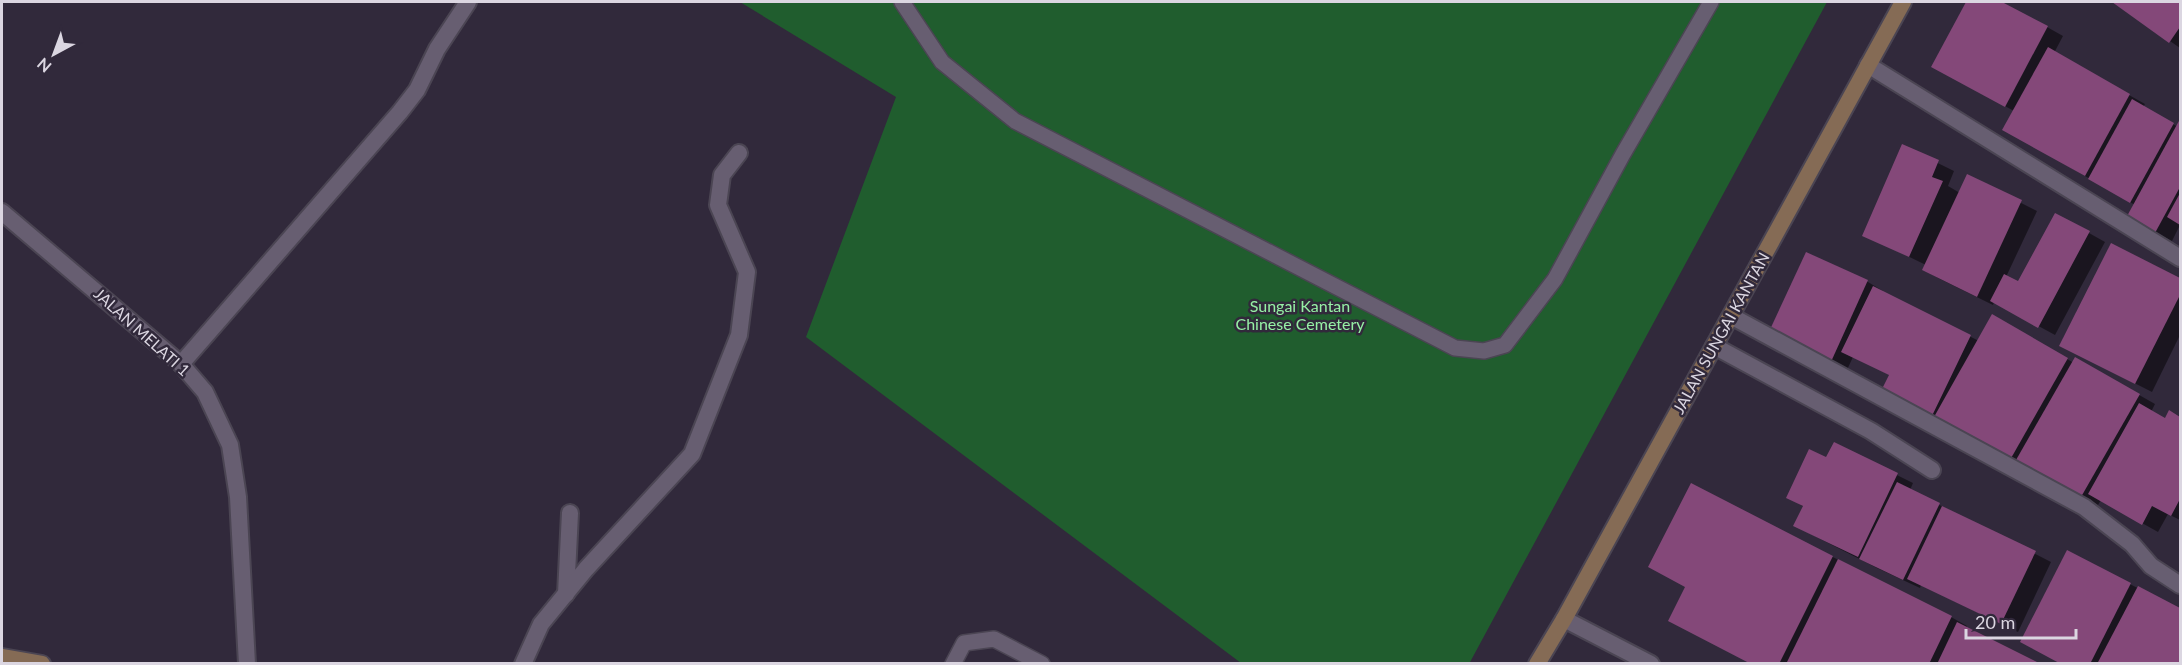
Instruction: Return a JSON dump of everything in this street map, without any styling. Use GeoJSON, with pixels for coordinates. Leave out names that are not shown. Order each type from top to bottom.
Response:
{"type":"FeatureCollection","features":[{"type":"Feature","properties":{"kind":"main road","name":"JALAN SUNGAI KANTAN"},"geometry":{"type":"LineString","coordinates":[[1537,663],[1564,619],[1903,2]]}},
{"type":"Feature","properties":{"kind":"main road"},"geometry":{"type":"LineString","coordinates":[[2,657],[42,663]]}},
{"type":"Feature","properties":{"kind":"street"},"geometry":{"type":"LineString","coordinates":[[181,364],[400,112],[417,90],[437,49],[468,2]]}},
{"type":"Feature","properties":{"kind":"street"},"geometry":{"type":"LineString","coordinates":[[1868,65],[2181,258]]}},
{"type":"Feature","properties":{"kind":"street"},"geometry":{"type":"LineString","coordinates":[[523,663],[541,624],[586,569],[692,454],[739,335],[747,273],[718,205],[722,175],[739,153]]}},
{"type":"Feature","properties":{"kind":"street","name":"JALAN MELATI 1"},"geometry":{"type":"LineString","coordinates":[[2,212],[181,364],[205,392],[230,445],[238,497],[247,663]]}},
{"type":"Feature","properties":{"kind":"street"},"geometry":{"type":"LineString","coordinates":[[1731,316],[2084,507],[2132,544],[2151,566],[2174,583],[2181,585]]}},
{"type":"Feature","properties":{"kind":"street"},"geometry":{"type":"LineString","coordinates":[[1714,346],[1872,431],[1932,470]]}},
{"type":"Feature","properties":{"kind":"street"},"geometry":{"type":"LineString","coordinates":[[566,594],[570,513]]}},
{"type":"Feature","properties":{"kind":"street"},"geometry":{"type":"LineString","coordinates":[[1564,619],[1651,663]]}},
{"type":"Feature","properties":{"kind":"lane"},"geometry":{"type":"LineString","coordinates":[[902,2],[942,62],[1015,121],[1455,348],[1484,351],[1505,345],[1556,279],[1623,154],[1711,2]]}},
{"type":"Feature","properties":{"kind":"lane"},"geometry":{"type":"LineString","coordinates":[[953,663],[964,643],[994,639],[1042,663]]}},
{"type":"Feature","properties":{"kind":"green space","name":"Sungai Kantan Chinese Cemetery"},"geometry":{"type":"Polygon","coordinates":[[[740,2],[1827,2],[1469,664],[1241,663],[806,337],[896,97],[740,2]]]}},
{"type":"Feature","properties":{"kind":"building"},"geometry":{"type":"Polygon","coordinates":[[[1966,2],[2002,2],[2048,26],[2005,107],[1931,67],[1966,2]]]}},
{"type":"Feature","properties":{"kind":"building"},"geometry":{"type":"Polygon","coordinates":[[[2112,2],[2180,2],[2180,27],[2169,43],[2112,2]]]}},
{"type":"Feature","properties":{"kind":"building"},"geometry":{"type":"Polygon","coordinates":[[[2048,47],[2130,94],[2085,176],[2002,130],[2048,47]]]}},
{"type":"Feature","properties":{"kind":"building"},"geometry":{"type":"Polygon","coordinates":[[[2132,99],[2174,123],[2130,203],[2088,179],[2132,99]]]}},
{"type":"Feature","properties":{"kind":"building"},"geometry":{"type":"Polygon","coordinates":[[[2180,119],[2180,187],[2155,233],[2126,218],[2180,119]]]}},
{"type":"Feature","properties":{"kind":"building"},"geometry":{"type":"Polygon","coordinates":[[[1902,144],[1939,160],[1932,177],[1943,181],[1909,257],[1862,236],[1902,144]]]}},
{"type":"Feature","properties":{"kind":"building"},"geometry":{"type":"Polygon","coordinates":[[[1967,174],[2022,200],[1977,297],[1922,270],[1967,174]]]}},
{"type":"Feature","properties":{"kind":"building"},"geometry":{"type":"Polygon","coordinates":[[[2180,193],[2180,225],[2167,217],[2180,193]]]}},
{"type":"Feature","properties":{"kind":"building"},"geometry":{"type":"Polygon","coordinates":[[[2055,213],[2090,231],[2038,328],[1990,301],[2004,274],[2018,281],[2055,213]]]}},
{"type":"Feature","properties":{"kind":"building"},"geometry":{"type":"Polygon","coordinates":[[[2111,243],[2180,278],[2180,295],[2135,384],[2059,346],[2111,243]]]}},
{"type":"Feature","properties":{"kind":"building"},"geometry":{"type":"Polygon","coordinates":[[[1806,252],[1868,280],[1830,364],[1767,336],[1806,252]]]}},
{"type":"Feature","properties":{"kind":"building"},"geometry":{"type":"Polygon","coordinates":[[[1873,286],[1971,335],[1931,418],[1880,393],[1889,375],[1841,352],[1873,286]]]}},
{"type":"Feature","properties":{"kind":"building"},"geometry":{"type":"Polygon","coordinates":[[[1992,314],[2068,358],[2010,460],[1934,417],[1992,314]]]}},
{"type":"Feature","properties":{"kind":"building"},"geometry":{"type":"Polygon","coordinates":[[[2075,357],[2140,394],[2081,497],[2016,460],[2075,357]]]}},
{"type":"Feature","properties":{"kind":"building"},"geometry":{"type":"Polygon","coordinates":[[[2139,403],[2165,418],[2169,410],[2180,417],[2180,499],[2171,516],[2152,506],[2142,525],[2088,494],[2139,403]]]}},
{"type":"Feature","properties":{"kind":"building"},"geometry":{"type":"Polygon","coordinates":[[[1834,442],[1898,473],[1858,557],[1793,526],[1803,506],[1786,498],[1809,449],[1826,457],[1834,442]]]}},
{"type":"Feature","properties":{"kind":"building"},"geometry":{"type":"Polygon","coordinates":[[[1897,482],[1940,503],[1903,580],[1859,559],[1897,482]]]}},
{"type":"Feature","properties":{"kind":"building"},"geometry":{"type":"Polygon","coordinates":[[[1691,483],[1833,556],[1779,664],[1751,664],[1668,621],[1685,587],[1648,567],[1691,483]]]}},
{"type":"Feature","properties":{"kind":"building"},"geometry":{"type":"Polygon","coordinates":[[[1942,506],[2036,551],[2001,624],[1907,579],[1942,506]]]}},
{"type":"Feature","properties":{"kind":"building"},"geometry":{"type":"Polygon","coordinates":[[[2067,550],[2131,583],[2090,664],[2061,664],[2020,642],[2067,550]]]}},
{"type":"Feature","properties":{"kind":"building"},"geometry":{"type":"Polygon","coordinates":[[[1838,559],[1952,616],[1929,664],[1786,664],[1838,559]]]}},
{"type":"Feature","properties":{"kind":"building"},"geometry":{"type":"Polygon","coordinates":[[[2138,586],[2180,608],[2180,664],[2097,664],[2138,586]]]}},
{"type":"Feature","properties":{"kind":"building"},"geometry":{"type":"Polygon","coordinates":[[[1957,622],[2041,664],[1937,664],[1957,622]]]}}]}
